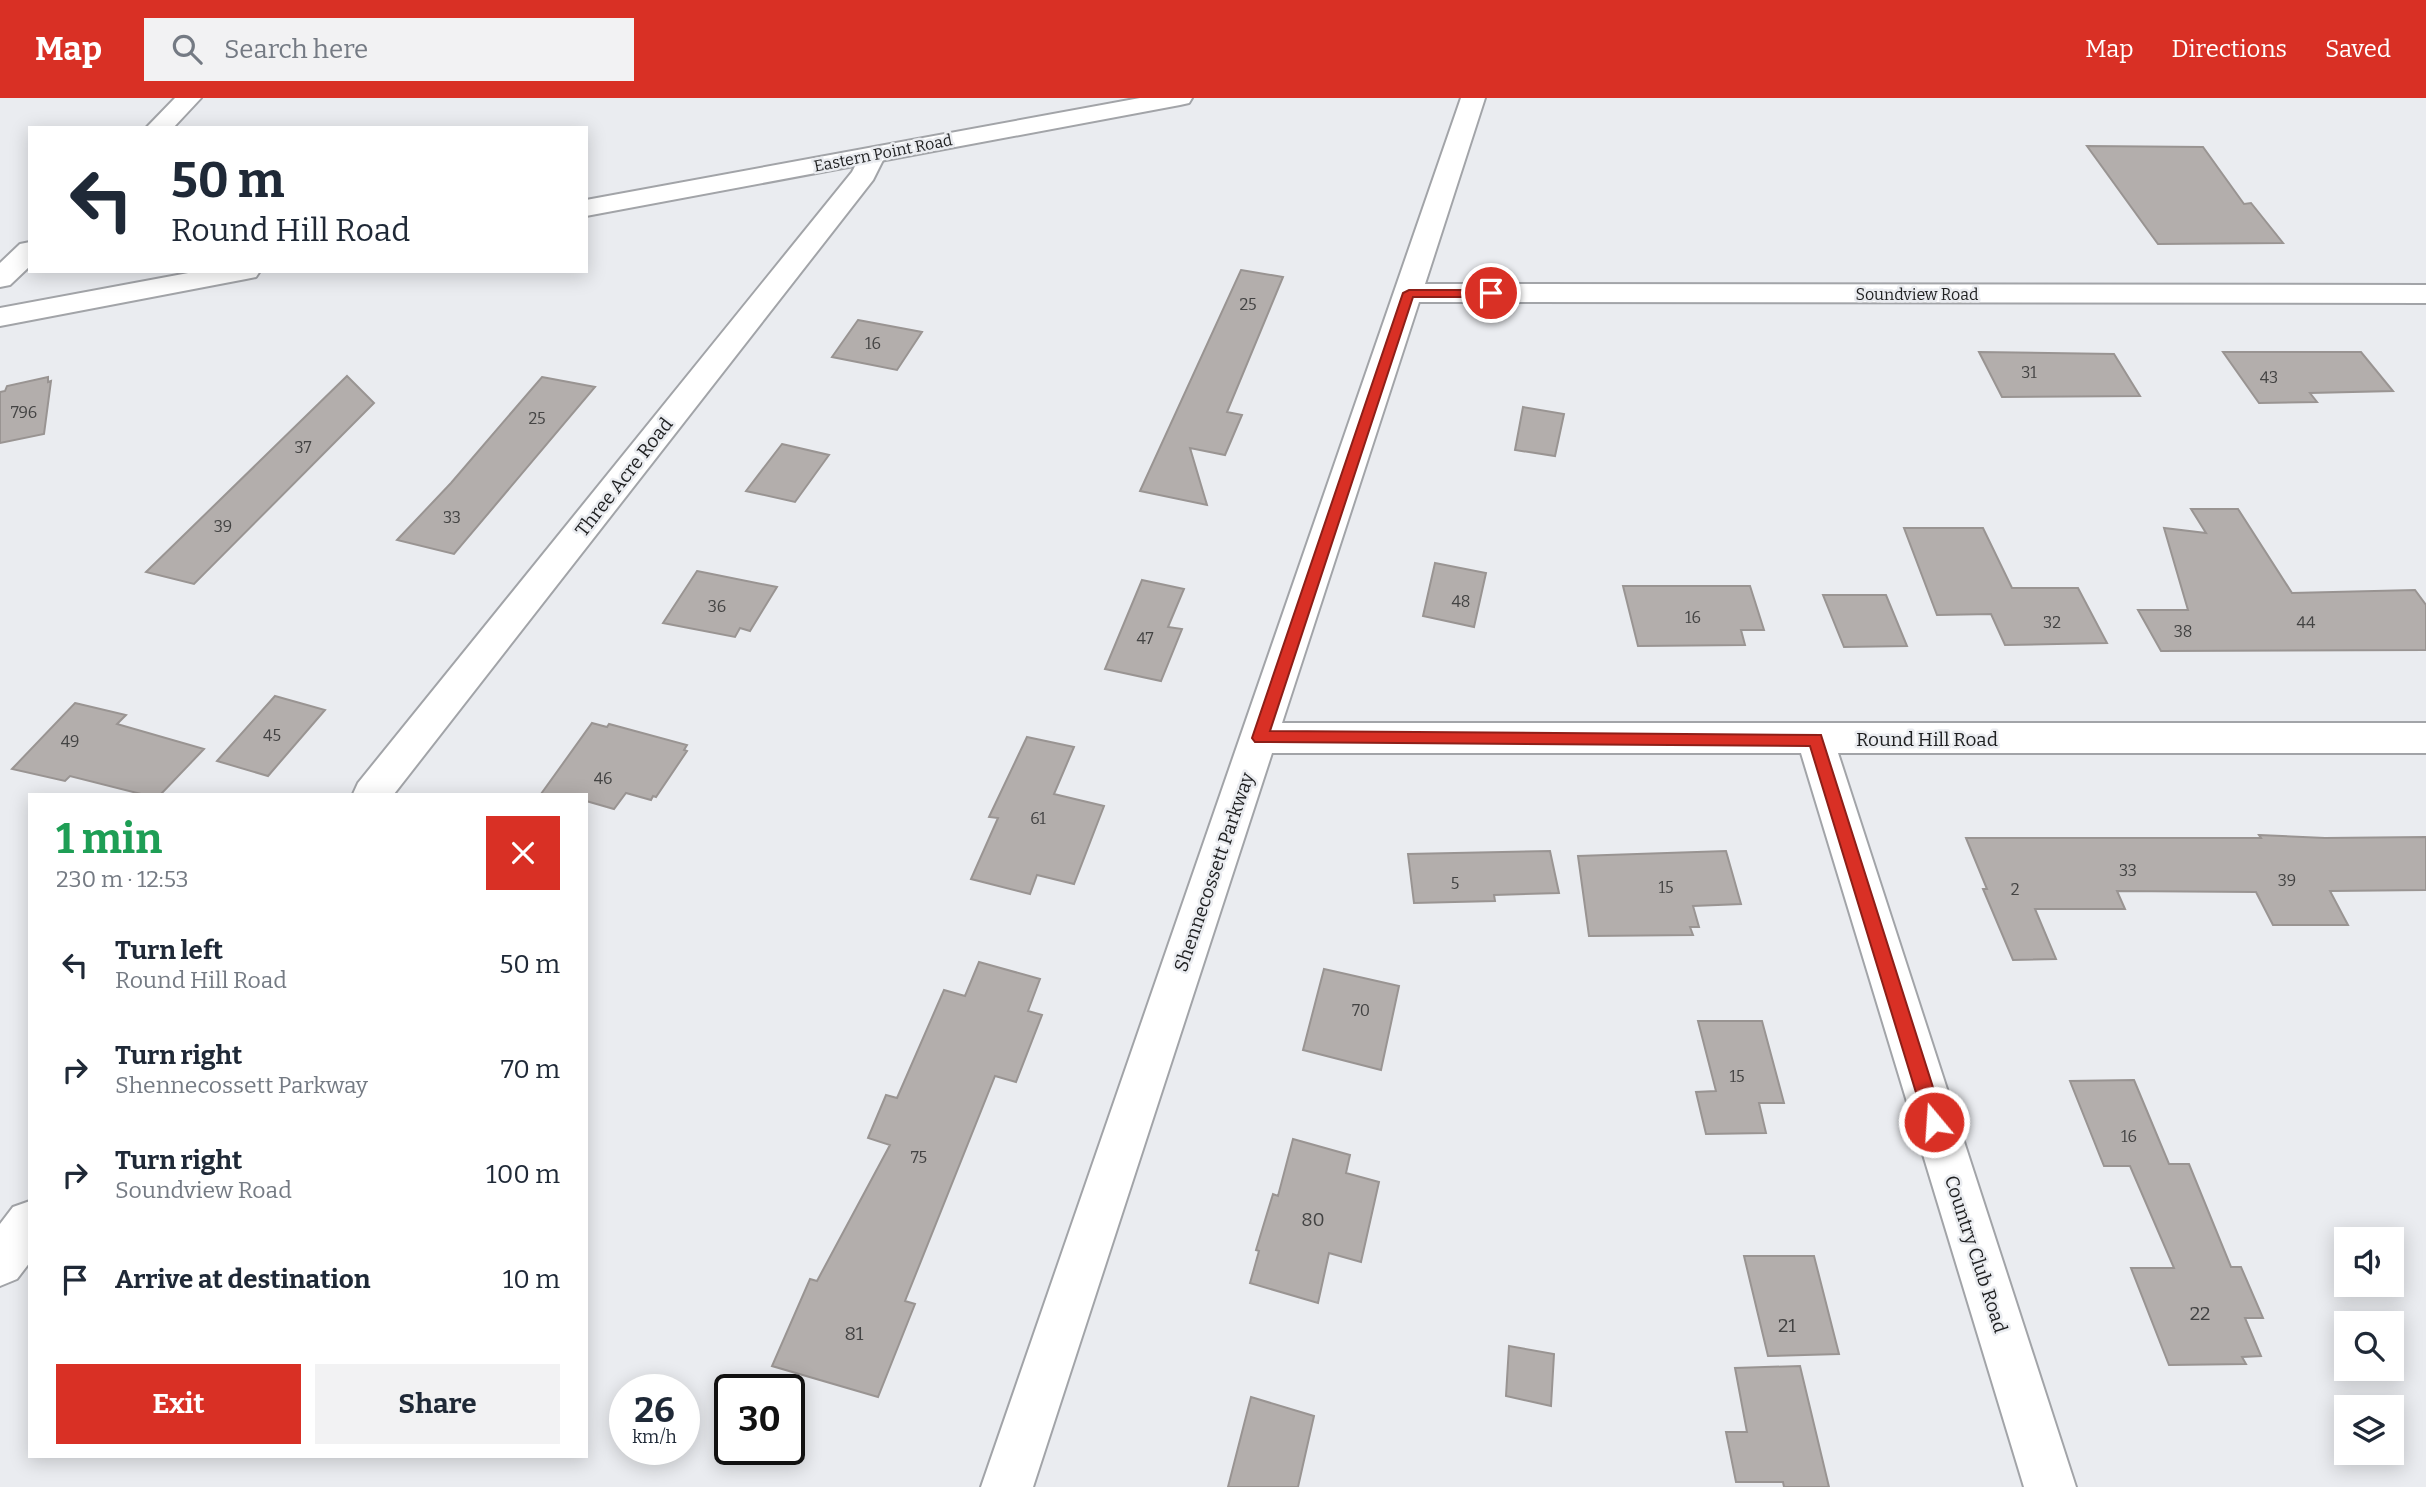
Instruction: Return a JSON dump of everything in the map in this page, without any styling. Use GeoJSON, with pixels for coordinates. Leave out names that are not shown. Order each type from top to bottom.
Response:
{"type":"FeatureCollection","features":[{"type":"Feature","properties":{"kind":"street"},"geometry":{"type":"LineString","coordinates":[[160,126],[189,98]]}},
{"type":"Feature","properties":{"kind":"street","name":"Eastern Point Road"},"geometry":{"type":"LineString","coordinates":[[588,208],[1180,98]]}},
{"type":"Feature","properties":{"kind":"street","name":"Shennecossett Parkway"},"geometry":{"type":"LineString","coordinates":[[1007,1487],[1473,98]]}},
{"type":"Feature","properties":{"kind":"street","name":"Three Acre Road"},"geometry":{"type":"LineString","coordinates":[[373,793],[864,174],[872,156]]}},
{"type":"Feature","properties":{"kind":"street"},"geometry":{"type":"LineString","coordinates":[[0,279],[28,252]]}},
{"type":"Feature","properties":{"kind":"street"},"geometry":{"type":"LineString","coordinates":[[0,317],[235,273]]}},
{"type":"Feature","properties":{"kind":"street","name":"Soundview Road"},"geometry":{"type":"LineString","coordinates":[[1409,293],[2426,294]]}},
{"type":"Feature","properties":{"kind":"street","name":"Round Hill Road"},"geometry":{"type":"LineString","coordinates":[[1260,738],[2426,738]]}},
{"type":"Feature","properties":{"kind":"street","name":"Country Club Road"},"geometry":{"type":"LineString","coordinates":[[1815,739],[2050,1487]]}},
{"type":"Feature","properties":{"kind":"street"},"geometry":{"type":"LineString","coordinates":[[0,1262],[28,1227]]}},
{"type":"Feature","properties":{"kind":"building"},"geometry":{"type":"Polygon","coordinates":[[[2087,146],[2203,147],[2244,204],[2251,203],[2283,243],[2158,244],[2087,146]]]}},
{"type":"Feature","properties":{"kind":"building"},"geometry":{"type":"Polygon","coordinates":[[[1241,270],[1283,277],[1227,412],[1242,415],[1225,455],[1190,448],[1207,505],[1140,491],[1241,270]]]}},
{"type":"Feature","properties":{"kind":"building"},"geometry":{"type":"Polygon","coordinates":[[[858,320],[922,332],[897,370],[832,357],[858,320]]]}},
{"type":"Feature","properties":{"kind":"building"},"geometry":{"type":"Polygon","coordinates":[[[1979,352],[2114,354],[2140,396],[2002,397],[1979,352]]]}},
{"type":"Feature","properties":{"kind":"building"},"geometry":{"type":"Polygon","coordinates":[[[2223,352],[2361,352],[2393,391],[2310,393],[2317,402],[2259,403],[2223,352]]]}},
{"type":"Feature","properties":{"kind":"building"},"geometry":{"type":"Polygon","coordinates":[[[347,376],[374,403],[194,584],[146,572],[347,376]]]}},
{"type":"Feature","properties":{"kind":"building"},"geometry":{"type":"Polygon","coordinates":[[[48,377],[48,382],[51,381],[44,434],[0,443],[0,392],[5,391],[7,386],[48,377]]]}},
{"type":"Feature","properties":{"kind":"building"},"geometry":{"type":"Polygon","coordinates":[[[542,377],[595,387],[454,554],[397,540],[451,483],[542,377]]]}},
{"type":"Feature","properties":{"kind":"building"},"geometry":{"type":"Polygon","coordinates":[[[1523,407],[1564,414],[1555,456],[1515,450],[1523,407]]]}},
{"type":"Feature","properties":{"kind":"building"},"geometry":{"type":"Polygon","coordinates":[[[782,444],[829,455],[795,502],[746,491],[782,444]]]}},
{"type":"Feature","properties":{"kind":"building"},"geometry":{"type":"Polygon","coordinates":[[[2191,509],[2238,509],[2292,593],[2415,590],[2426,605],[2426,650],[2161,651],[2138,610],[2188,610],[2164,528],[2206,533],[2191,509]]]}},
{"type":"Feature","properties":{"kind":"building"},"geometry":{"type":"Polygon","coordinates":[[[1904,528],[1983,528],[2012,588],[2078,588],[2107,643],[2005,645],[1991,614],[1937,615],[1904,528]]]}},
{"type":"Feature","properties":{"kind":"building"},"geometry":{"type":"Polygon","coordinates":[[[1435,563],[1486,573],[1474,627],[1423,616],[1435,563]]]}},
{"type":"Feature","properties":{"kind":"building"},"geometry":{"type":"Polygon","coordinates":[[[697,571],[777,587],[750,631],[740,628],[735,637],[663,623],[697,571]]]}},
{"type":"Feature","properties":{"kind":"building"},"geometry":{"type":"Polygon","coordinates":[[[1142,580],[1184,589],[1168,627],[1182,629],[1161,681],[1105,669],[1142,580]]]}},
{"type":"Feature","properties":{"kind":"building"},"geometry":{"type":"Polygon","coordinates":[[[1623,586],[1750,586],[1764,630],[1741,630],[1745,645],[1638,646],[1623,586]]]}},
{"type":"Feature","properties":{"kind":"building"},"geometry":{"type":"Polygon","coordinates":[[[1823,595],[1886,595],[1907,646],[1844,647],[1823,595]]]}},
{"type":"Feature","properties":{"kind":"building"},"geometry":{"type":"Polygon","coordinates":[[[275,696],[325,710],[268,776],[217,761],[275,696]]]}},
{"type":"Feature","properties":{"kind":"building"},"geometry":{"type":"Polygon","coordinates":[[[75,703],[126,715],[117,724],[204,749],[162,793],[137,793],[70,776],[65,781],[12,769],[75,703]]]}},
{"type":"Feature","properties":{"kind":"building"},"geometry":{"type":"Polygon","coordinates":[[[592,723],[607,727],[609,724],[687,745],[684,750],[687,751],[656,797],[653,796],[651,800],[626,793],[614,809],[588,802],[588,793],[542,793],[592,723]]]}},
{"type":"Feature","properties":{"kind":"building"},"geometry":{"type":"Polygon","coordinates":[[[1027,737],[1074,747],[1054,794],[1104,806],[1074,884],[1037,875],[1030,894],[971,879],[998,818],[989,817],[1027,737]]]}},
{"type":"Feature","properties":{"kind":"building"},"geometry":{"type":"Polygon","coordinates":[[[2259,835],[2325,838],[2426,837],[2426,890],[2330,891],[2348,925],[2273,925],[2256,892],[2117,891],[2125,909],[2035,909],[2056,959],[2013,960],[1983,889],[1987,889],[1966,838],[2261,838],[2259,835]]]}},
{"type":"Feature","properties":{"kind":"building"},"geometry":{"type":"Polygon","coordinates":[[[1550,851],[1559,893],[1494,895],[1495,901],[1414,903],[1408,854],[1550,851]]]}},
{"type":"Feature","properties":{"kind":"building"},"geometry":{"type":"Polygon","coordinates":[[[1726,851],[1741,904],[1693,906],[1699,927],[1690,927],[1693,935],[1589,936],[1578,856],[1726,851]]]}},
{"type":"Feature","properties":{"kind":"building"},"geometry":{"type":"Polygon","coordinates":[[[979,962],[1040,979],[1028,1011],[1042,1015],[1016,1082],[995,1076],[905,1301],[915,1304],[878,1397],[772,1366],[810,1279],[817,1281],[890,1145],[868,1138],[886,1095],[897,1098],[944,990],[965,996],[979,962]]]}},
{"type":"Feature","properties":{"kind":"building"},"geometry":{"type":"Polygon","coordinates":[[[1324,969],[1399,986],[1381,1070],[1303,1050],[1324,969]]]}},
{"type":"Feature","properties":{"kind":"building"},"geometry":{"type":"Polygon","coordinates":[[[1698,1021],[1762,1021],[1784,1103],[1759,1103],[1766,1133],[1706,1134],[1696,1092],[1716,1091],[1698,1021]]]}},
{"type":"Feature","properties":{"kind":"building"},"geometry":{"type":"Polygon","coordinates":[[[2134,1080],[2169,1164],[2189,1164],[2231,1267],[2241,1267],[2263,1318],[2245,1318],[2261,1356],[2242,1357],[2246,1364],[2169,1365],[2131,1268],[2174,1268],[2130,1166],[2104,1166],[2070,1081],[2134,1080]]]}},
{"type":"Feature","properties":{"kind":"building"},"geometry":{"type":"Polygon","coordinates":[[[1293,1139],[1350,1155],[1346,1173],[1379,1182],[1361,1262],[1329,1253],[1318,1303],[1250,1283],[1259,1251],[1256,1250],[1273,1194],[1278,1196],[1293,1139]]]}},
{"type":"Feature","properties":{"kind":"building"},"geometry":{"type":"Polygon","coordinates":[[[1744,1256],[1814,1256],[1839,1354],[1768,1356],[1744,1256]]]}},
{"type":"Feature","properties":{"kind":"building"},"geometry":{"type":"Polygon","coordinates":[[[1509,1346],[1554,1354],[1551,1406],[1506,1396],[1509,1346]]]}},
{"type":"Feature","properties":{"kind":"building"},"geometry":{"type":"Polygon","coordinates":[[[1800,1366],[1829,1487],[1784,1487],[1783,1482],[1736,1482],[1726,1432],[1747,1432],[1735,1368],[1800,1366]]]}},
{"type":"Feature","properties":{"kind":"building"},"geometry":{"type":"Polygon","coordinates":[[[1251,1397],[1314,1416],[1298,1487],[1228,1487],[1251,1397]]]}},
{"type":"Feature","properties":{"kind":"route"},"geometry":{"type":"LineString","coordinates":[[1491,293],[1409,293],[1260,738],[1815,739],[1934,1122]]}}]}
